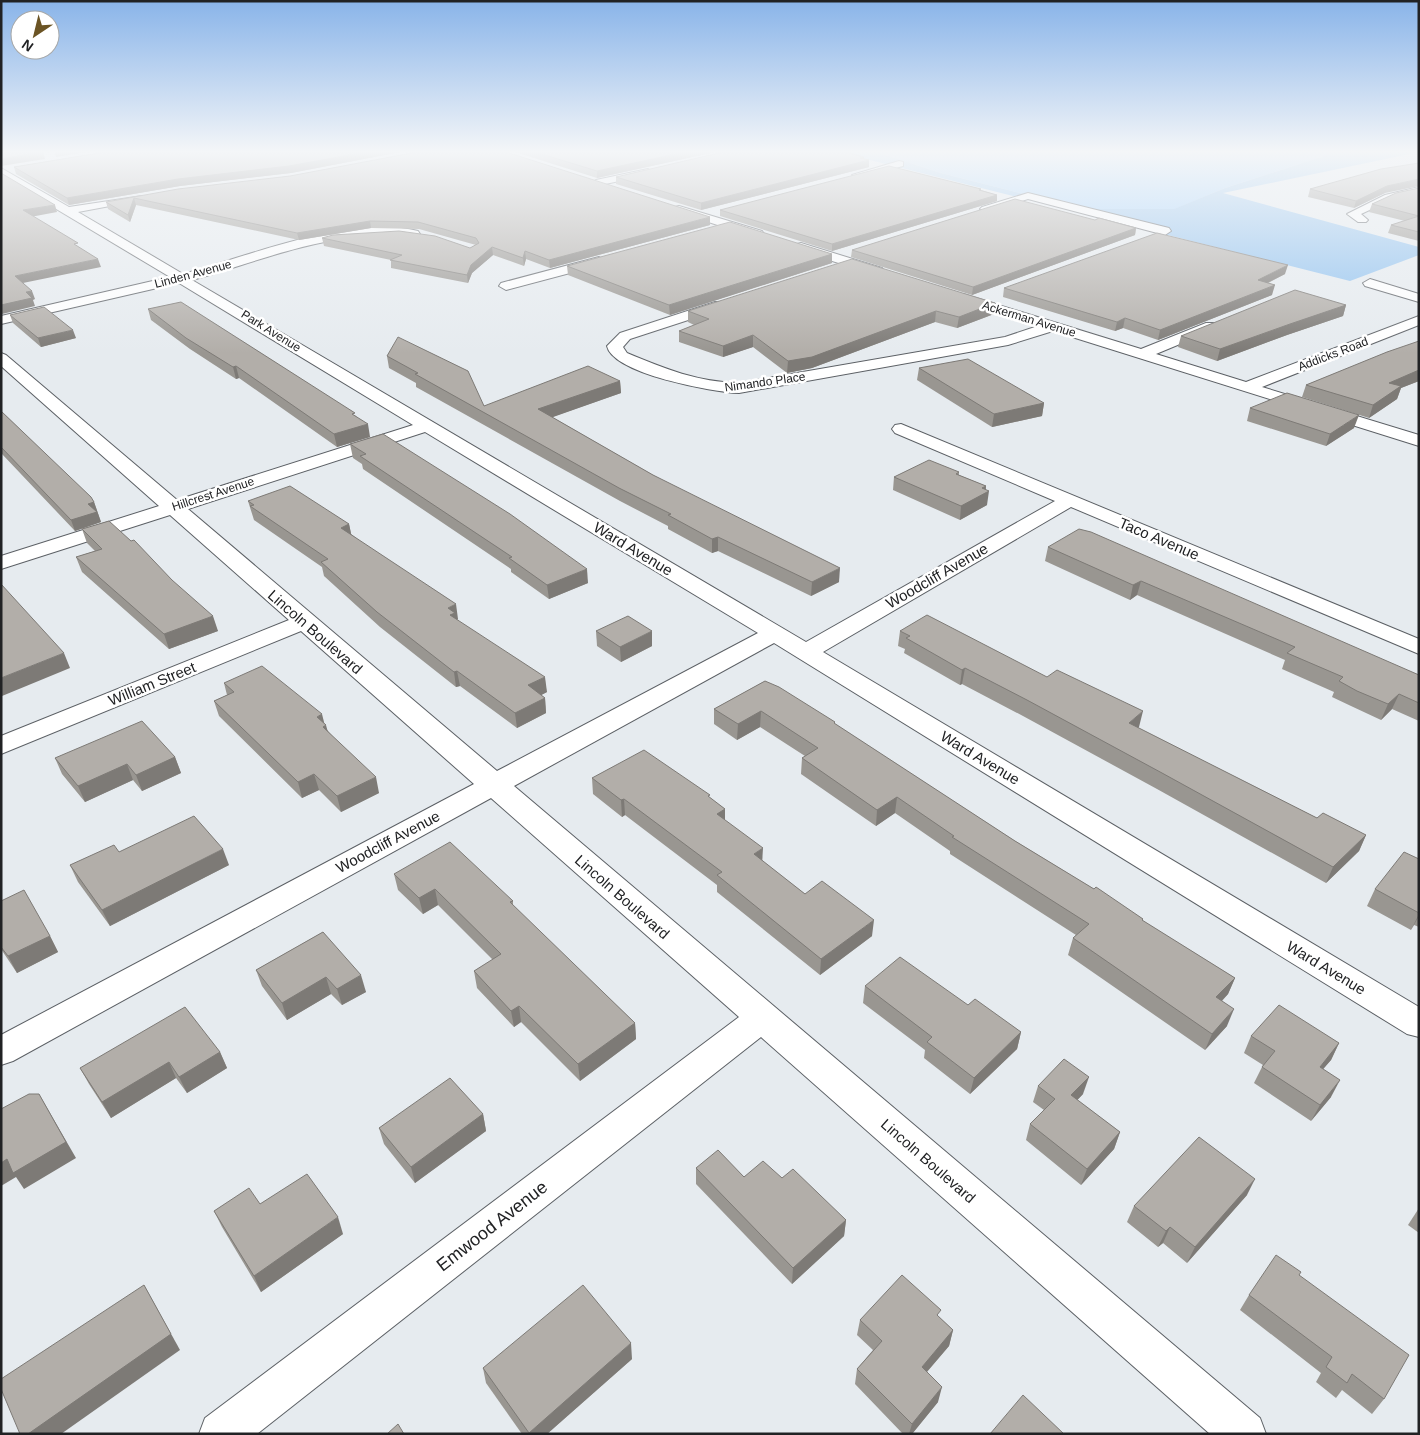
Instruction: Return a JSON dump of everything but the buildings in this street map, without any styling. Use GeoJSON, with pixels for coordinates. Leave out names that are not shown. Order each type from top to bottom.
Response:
{"type":"FeatureCollection","features":[{"type":"Feature","properties":{"kind":"street","name":"Park Avenue"},"geometry":{"type":"LineString","coordinates":[[84,219],[540,494]]}},
{"type":"Feature","properties":{"kind":"street"},"geometry":{"type":"LineString","coordinates":[[710,219],[766,236]]}},
{"type":"Feature","properties":{"kind":"street"},"geometry":{"type":"LineString","coordinates":[[1118,219],[1165,231],[1140,240]]}},
{"type":"Feature","properties":{"kind":"street"},"geometry":{"type":"LineString","coordinates":[[702,233],[730,225]]}},
{"type":"Feature","properties":{"kind":"street","name":"Linden Avenue"},"geometry":{"type":"LineString","coordinates":[[1,320],[184,278],[333,237],[388,232],[425,237]]}},
{"type":"Feature","properties":{"kind":"street"},"geometry":{"type":"LineString","coordinates":[[785,242],[831,257],[851,257],[889,275]]}},
{"type":"Feature","properties":{"kind":"street"},"geometry":{"type":"LineString","coordinates":[[823,272],[851,257]]}},
{"type":"Feature","properties":{"kind":"street"},"geometry":{"type":"LineString","coordinates":[[506,286],[609,258]]}},
{"type":"Feature","properties":{"kind":"street"},"geometry":{"type":"LineString","coordinates":[[1370,284],[1419,298]]}},
{"type":"Feature","properties":{"kind":"street"},"geometry":{"type":"LineString","coordinates":[[974,301],[992,294]]}},
{"type":"Feature","properties":{"kind":"street","name":"Ackerman Avenue"},"geometry":{"type":"LineString","coordinates":[[955,295],[1419,441]]}},
{"type":"Feature","properties":{"kind":"street","name":"Nimando Place"},"geometry":{"type":"LineString","coordinates":[[738,300],[625,336],[615,346],[616,351],[622,356],[688,384],[704,387],[739,388],[1008,341],[1053,326]]}},
{"type":"Feature","properties":{"kind":"street","name":"Addicks Road"},"geometry":{"type":"LineString","coordinates":[[1247,387],[1419,320]]}},
{"type":"Feature","properties":{"kind":"street"},"geometry":{"type":"LineString","coordinates":[[1142,354],[1220,322]]}},
{"type":"Feature","properties":{"kind":"street","name":"Lincoln Boulevard"},"geometry":{"type":"LineString","coordinates":[[1,358],[171,508],[1244,1434]]}},
{"type":"Feature","properties":{"kind":"street","name":"Hillcrest Avenue"},"geometry":{"type":"LineString","coordinates":[[1,563],[426,426]]}},
{"type":"Feature","properties":{"kind":"street","name":"Taco Avenue"},"geometry":{"type":"LineString","coordinates":[[900,429],[1419,647]]}},
{"type":"Feature","properties":{"kind":"street","name":"Ward Avenue"},"geometry":{"type":"LineString","coordinates":[[540,494],[806,652],[1419,1024]]}},
{"type":"Feature","properties":{"kind":"street","name":"Woodcliff Avenue"},"geometry":{"type":"LineString","coordinates":[[806,652],[1068,501]]}},
{"type":"Feature","properties":{"kind":"street","name":"William Street"},"geometry":{"type":"LineString","coordinates":[[1,746],[303,622]]}},
{"type":"Feature","properties":{"kind":"street","name":"Woodcliff Avenue"},"geometry":{"type":"LineString","coordinates":[[1,1051],[775,634]]}},
{"type":"Feature","properties":{"kind":"street","name":"Emwood Avenue"},"geometry":{"type":"LineString","coordinates":[[221,1434],[762,1018]]}},
{"type":"Feature","properties":{"kind":"shaded area"},"geometry":{"type":"Polygon","coordinates":[[[1104,219],[1317,219],[1419,247],[1419,255],[1350,281],[1104,219]]]}}]}
